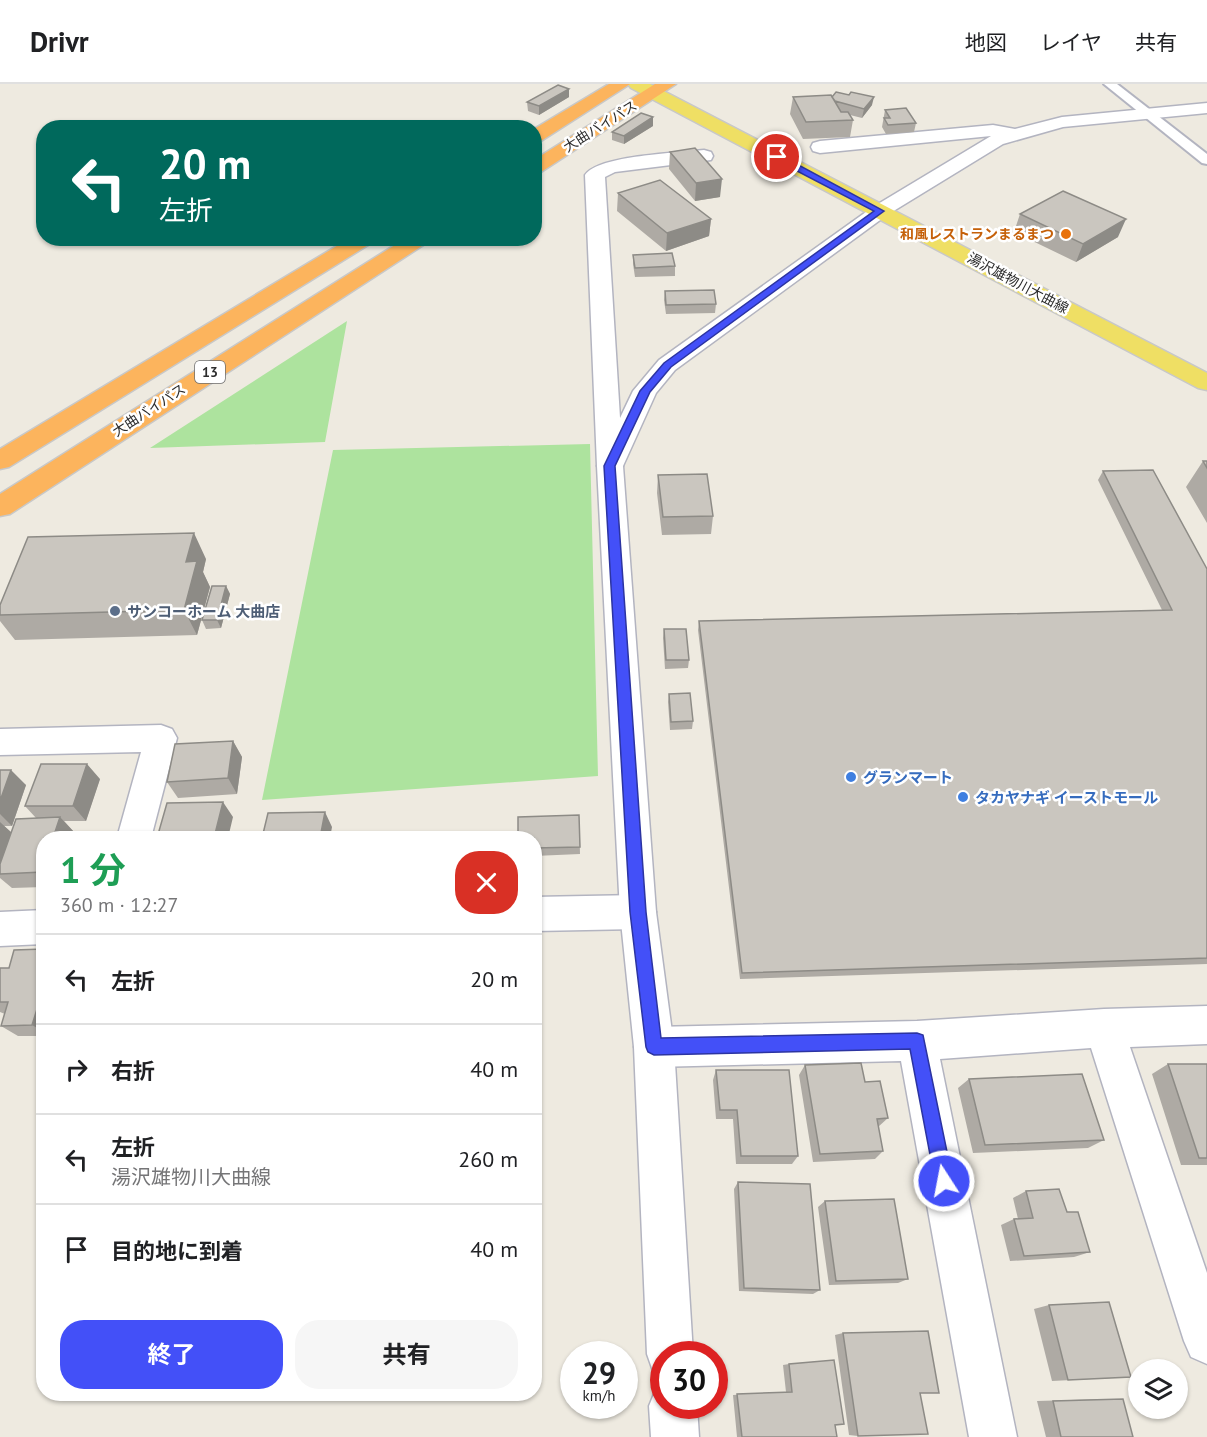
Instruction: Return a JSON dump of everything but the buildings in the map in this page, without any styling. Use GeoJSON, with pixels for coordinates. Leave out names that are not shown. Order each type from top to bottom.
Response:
{"type":"FeatureCollection","features":[{"type":"Feature","properties":{"kind":"highway","name":"大曲バイパス"},"geometry":{"type":"LineString","coordinates":[[542,132],[621,84]]}},
{"type":"Feature","properties":{"kind":"highway","name":"大曲バイパス"},"geometry":{"type":"LineString","coordinates":[[542,163],[652,87]]}},
{"type":"Feature","properties":{"kind":"highway","name":"13"},"geometry":{"type":"LineString","coordinates":[[0,461],[353,246]]}},
{"type":"Feature","properties":{"kind":"highway","name":"大曲バイパス"},"geometry":{"type":"LineString","coordinates":[[0,507],[408,246]]}},
{"type":"Feature","properties":{"kind":"main road","name":"湯沢雄物川大曲線"},"geometry":{"type":"LineString","coordinates":[[652,87],[880,211],[1207,382]]}},
{"type":"Feature","properties":{"kind":"street"},"geometry":{"type":"LineString","coordinates":[[610,466],[645,391],[667,365],[880,211],[996,140],[1062,123],[1207,108]]}},
{"type":"Feature","properties":{"kind":"street"},"geometry":{"type":"LineString","coordinates":[[820,147],[993,130],[1018,133]]}},
{"type":"Feature","properties":{"kind":"street"},"geometry":{"type":"LineString","coordinates":[[878,141],[888,149],[909,157]]}},
{"type":"Feature","properties":{"kind":"street"},"geometry":{"type":"LineString","coordinates":[[669,1341],[654,1047],[638,912],[610,466],[595,176],[600,171],[612,167],[704,156]]}},
{"type":"Feature","properties":{"kind":"street"},"geometry":{"type":"LineString","coordinates":[[928,163],[947,170]]}},
{"type":"Feature","properties":{"kind":"street"},"geometry":{"type":"LineString","coordinates":[[0,742],[161,738],[136,831]]}},
{"type":"Feature","properties":{"kind":"street"},"geometry":{"type":"LineString","coordinates":[[542,914],[638,912]]}},
{"type":"Feature","properties":{"kind":"street"},"geometry":{"type":"LineString","coordinates":[[0,929],[36,927]]}},
{"type":"Feature","properties":{"kind":"street"},"geometry":{"type":"LineString","coordinates":[[654,1047],[917,1041],[1104,1028],[1207,1025]]}},
{"type":"Feature","properties":{"kind":"street"},"geometry":{"type":"LineString","coordinates":[[1104,1028],[1207,1341]]}},
{"type":"Feature","properties":{"kind":"street"},"geometry":{"type":"LineString","coordinates":[[917,1041],[993,1437]]}},
{"type":"Feature","properties":{"kind":"street"},"geometry":{"type":"LineString","coordinates":[[674,1419],[675,1437]]}},
{"type":"Feature","properties":{"kind":"lane"},"geometry":{"type":"LineString","coordinates":[[1110,84],[1207,160]]}},
{"type":"Feature","properties":{"kind":"green space"},"geometry":{"type":"Polygon","coordinates":[[[347,321],[325,442],[150,448],[347,321]]]}},
{"type":"Feature","properties":{"kind":"green space"},"geometry":{"type":"Polygon","coordinates":[[[590,444],[598,776],[262,800],[333,450],[590,444]]]}},
{"type":"Feature","properties":{"kind":"place","name":"和風レストランまるまつ"},"geometry":{"type":"Point","coordinates":[1066,234]}},
{"type":"Feature","properties":{"kind":"place","name":"サンコーホーム 大曲店"},"geometry":{"type":"Point","coordinates":[115,611]}},
{"type":"Feature","properties":{"kind":"place","name":"グランマート"},"geometry":{"type":"Point","coordinates":[851,777]}},
{"type":"Feature","properties":{"kind":"place","name":"タカヤナギ イーストモール"},"geometry":{"type":"Point","coordinates":[963,797]}},
{"type":"Feature","properties":{"kind":"route"},"geometry":{"type":"LineString","coordinates":[[777,157],[880,211],[667,365],[645,391],[610,466],[638,912],[654,1047],[917,1041],[944,1181]]}}]}
